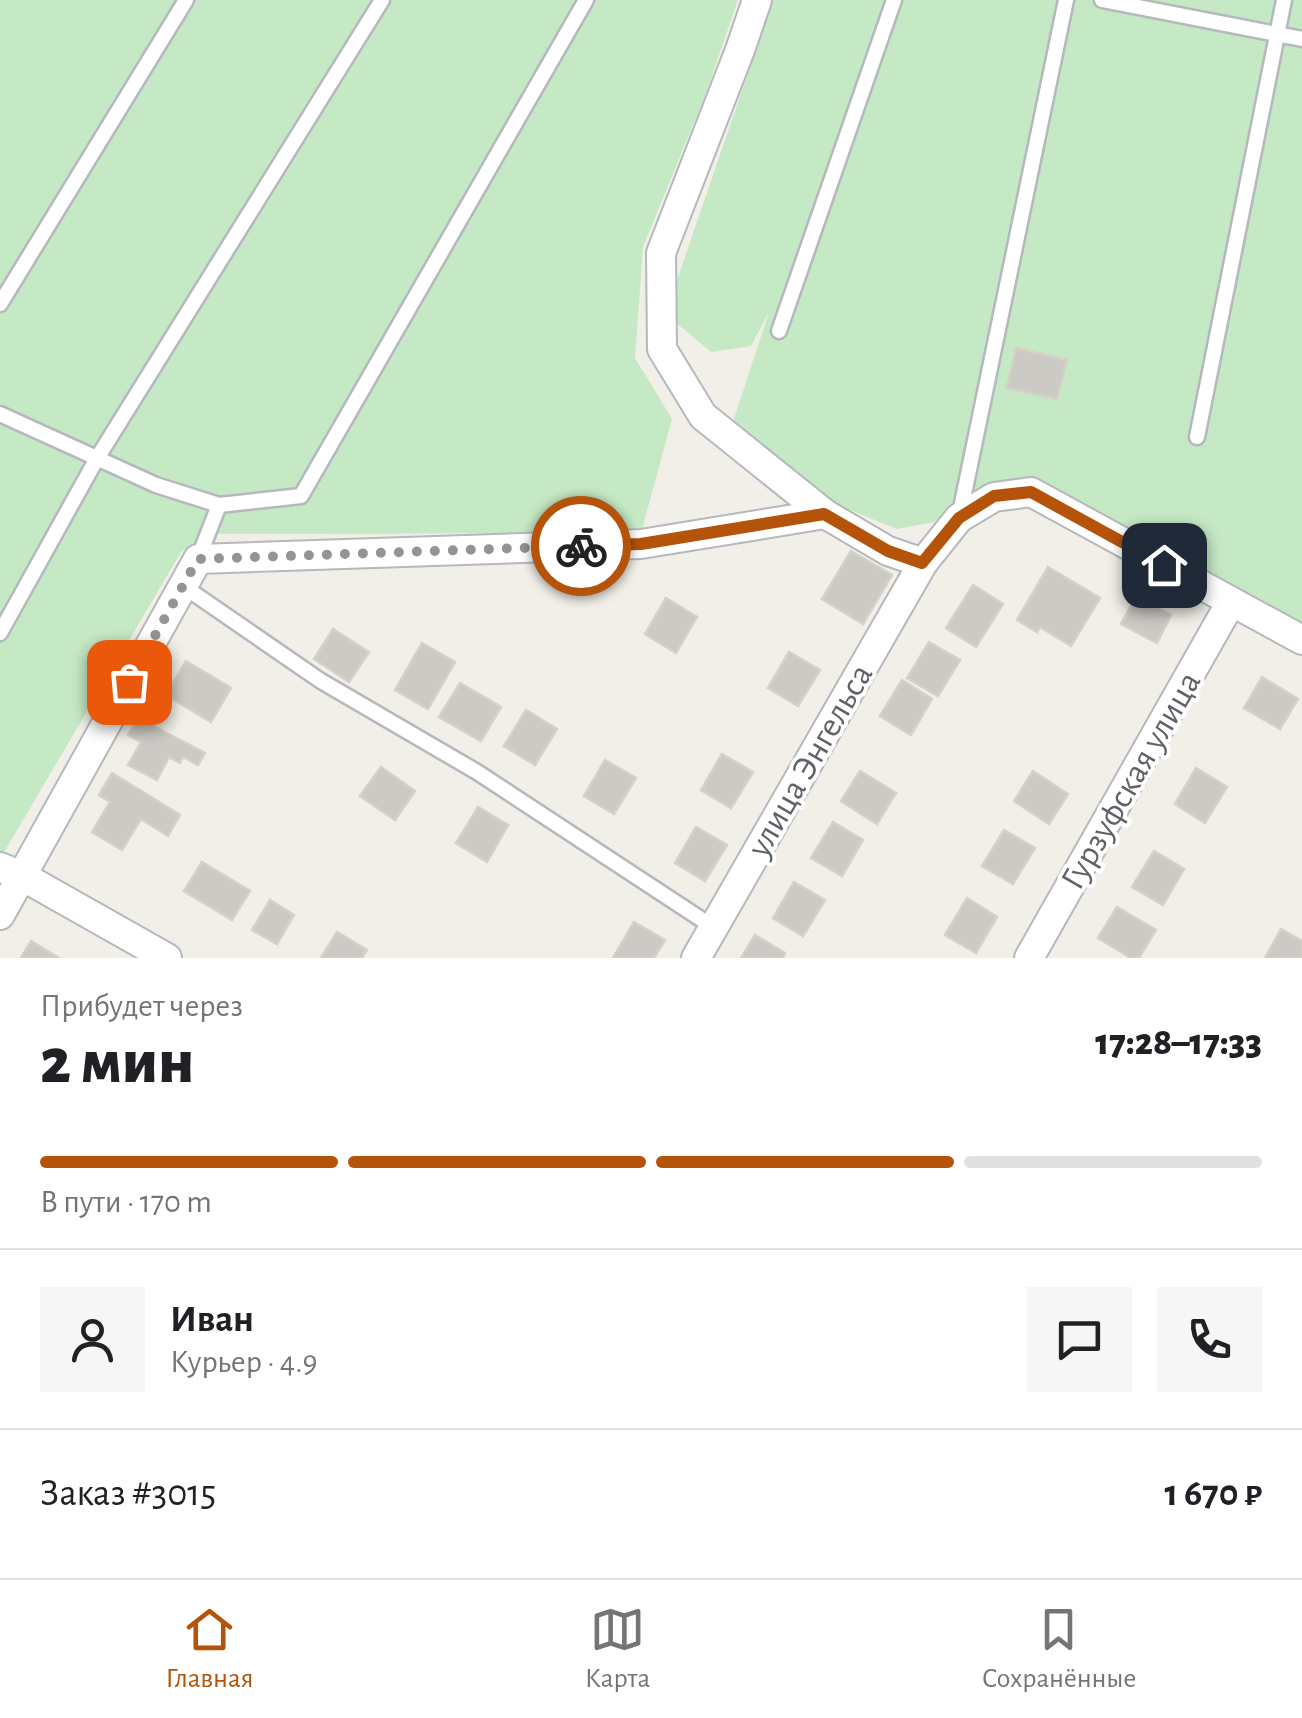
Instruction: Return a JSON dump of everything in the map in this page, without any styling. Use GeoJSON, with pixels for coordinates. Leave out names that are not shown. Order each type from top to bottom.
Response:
{"type":"FeatureCollection","features":[{"type":"Feature","properties":{"kind":"street"},"geometry":{"type":"LineString","coordinates":[[757,0],[661,253],[662,349],[704,416],[824,514],[888,551],[922,563]]}},
{"type":"Feature","properties":{"kind":"street"},"geometry":{"type":"LineString","coordinates":[[959,518],[994,496],[1031,492],[1302,640]]}},
{"type":"Feature","properties":{"kind":"street"},"geometry":{"type":"LineString","coordinates":[[0,915],[11,872],[198,559],[641,544],[824,514]]}},
{"type":"Feature","properties":{"kind":"street","name":"улица Энгельса"},"geometry":{"type":"LineString","coordinates":[[696,958],[922,563],[959,518]]}},
{"type":"Feature","properties":{"kind":"street","name":"Гурзуфская улица"},"geometry":{"type":"LineString","coordinates":[[1029,958],[1231,602]]}},
{"type":"Feature","properties":{"kind":"street"},"geometry":{"type":"LineString","coordinates":[[11,872],[167,958]]}},
{"type":"Feature","properties":{"kind":"lane"},"geometry":{"type":"LineString","coordinates":[[0,304],[186,0]]}},
{"type":"Feature","properties":{"kind":"lane"},"geometry":{"type":"LineString","coordinates":[[0,632],[96,460],[382,0]]}},
{"type":"Feature","properties":{"kind":"lane"},"geometry":{"type":"LineString","coordinates":[[0,414],[96,460],[218,505],[301,496],[586,0]]}},
{"type":"Feature","properties":{"kind":"lane"},"geometry":{"type":"LineString","coordinates":[[779,332],[894,0]]}},
{"type":"Feature","properties":{"kind":"lane"},"geometry":{"type":"LineString","coordinates":[[959,518],[1066,0]]}},
{"type":"Feature","properties":{"kind":"lane"},"geometry":{"type":"LineString","coordinates":[[1102,0],[1302,39]]}},
{"type":"Feature","properties":{"kind":"lane"},"geometry":{"type":"LineString","coordinates":[[1197,438],[1284,0]]}},
{"type":"Feature","properties":{"kind":"lane"},"geometry":{"type":"LineString","coordinates":[[198,559],[218,505]]}},
{"type":"Feature","properties":{"kind":"lane"},"geometry":{"type":"LineString","coordinates":[[183,586],[320,681],[477,772],[713,926]]}},
{"type":"Feature","properties":{"kind":"green space"},"geometry":{"type":"Polygon","coordinates":[[[0,0],[738,0],[706,93],[643,247],[635,358],[672,419],[641,533],[207,534],[181,552],[0,859],[0,0]]]}},
{"type":"Feature","properties":{"kind":"green space"},"geometry":{"type":"Polygon","coordinates":[[[773,0],[1302,0],[1302,645],[1053,499],[981,486],[935,522],[897,529],[833,503],[732,425],[769,312],[751,346],[711,352],[675,322],[675,286],[773,0]]]}},
{"type":"Feature","properties":{"kind":"building"},"geometry":{"type":"Polygon","coordinates":[[[1016,348],[1067,360],[1057,399],[1007,388],[1016,348]]]}},
{"type":"Feature","properties":{"kind":"building"},"geometry":{"type":"Polygon","coordinates":[[[851,551],[892,575],[863,624],[822,599],[851,551]]]}},
{"type":"Feature","properties":{"kind":"building"},"geometry":{"type":"Polygon","coordinates":[[[1048,567],[1100,598],[1071,646],[1040,627],[1037,632],[1017,620],[1048,567]]]}},
{"type":"Feature","properties":{"kind":"building"},"geometry":{"type":"Polygon","coordinates":[[[973,585],[1003,604],[976,647],[946,628],[973,585]]]}},
{"type":"Feature","properties":{"kind":"building"},"geometry":{"type":"Polygon","coordinates":[[[1136,596],[1171,615],[1157,643],[1121,624],[1136,596]]]}},
{"type":"Feature","properties":{"kind":"building"},"geometry":{"type":"Polygon","coordinates":[[[666,598],[697,617],[676,653],[645,634],[666,598]]]}},
{"type":"Feature","properties":{"kind":"building"},"geometry":{"type":"Polygon","coordinates":[[[333,629],[369,652],[349,682],[314,659],[333,629]]]}},
{"type":"Feature","properties":{"kind":"building"},"geometry":{"type":"Polygon","coordinates":[[[929,642],[960,660],[938,696],[907,678],[929,642]]]}},
{"type":"Feature","properties":{"kind":"building"},"geometry":{"type":"Polygon","coordinates":[[[422,643],[455,662],[428,709],[395,690],[422,643]]]}},
{"type":"Feature","properties":{"kind":"building"},"geometry":{"type":"Polygon","coordinates":[[[789,652],[820,670],[798,706],[768,688],[789,652]]]}},
{"type":"Feature","properties":{"kind":"building"},"geometry":{"type":"Polygon","coordinates":[[[186,661],[231,688],[211,722],[166,695],[186,661]]]}},
{"type":"Feature","properties":{"kind":"building"},"geometry":{"type":"Polygon","coordinates":[[[1262,677],[1298,699],[1280,729],[1244,708],[1262,677]]]}},
{"type":"Feature","properties":{"kind":"building"},"geometry":{"type":"Polygon","coordinates":[[[902,680],[932,699],[911,735],[880,716],[902,680]]]}},
{"type":"Feature","properties":{"kind":"building"},"geometry":{"type":"Polygon","coordinates":[[[460,683],[501,707],[481,741],[439,717],[460,683]]]}},
{"type":"Feature","properties":{"kind":"building"},"geometry":{"type":"Polygon","coordinates":[[[526,710],[557,729],[535,765],[504,746],[526,710]]]}},
{"type":"Feature","properties":{"kind":"building"},"geometry":{"type":"Polygon","coordinates":[[[138,718],[205,753],[198,765],[183,757],[180,763],[169,757],[157,780],[128,765],[141,742],[128,735],[138,718]]]}},
{"type":"Feature","properties":{"kind":"building"},"geometry":{"type":"Polygon","coordinates":[[[722,754],[753,772],[731,808],[701,790],[722,754]]]}},
{"type":"Feature","properties":{"kind":"building"},"geometry":{"type":"Polygon","coordinates":[[[605,760],[636,778],[614,814],[584,796],[605,760]]]}},
{"type":"Feature","properties":{"kind":"building"},"geometry":{"type":"Polygon","coordinates":[[[381,767],[415,791],[395,820],[360,796],[381,767]]]}},
{"type":"Feature","properties":{"kind":"building"},"geometry":{"type":"Polygon","coordinates":[[[1196,768],[1227,787],[1205,823],[1175,804],[1196,768]]]}},
{"type":"Feature","properties":{"kind":"building"},"geometry":{"type":"Polygon","coordinates":[[[860,771],[896,793],[877,824],[841,801],[860,771]]]}},
{"type":"Feature","properties":{"kind":"building"},"geometry":{"type":"Polygon","coordinates":[[[1033,771],[1068,794],[1049,824],[1014,801],[1033,771]]]}},
{"type":"Feature","properties":{"kind":"building"},"geometry":{"type":"Polygon","coordinates":[[[112,773],[180,815],[168,836],[141,819],[122,850],[92,832],[110,802],[99,795],[112,773]]]}},
{"type":"Feature","properties":{"kind":"building"},"geometry":{"type":"Polygon","coordinates":[[[478,807],[508,825],[487,862],[456,843],[478,807]]]}},
{"type":"Feature","properties":{"kind":"building"},"geometry":{"type":"Polygon","coordinates":[[[833,822],[863,840],[842,876],[811,858],[833,822]]]}},
{"type":"Feature","properties":{"kind":"building"},"geometry":{"type":"Polygon","coordinates":[[[696,827],[727,845],[705,881],[675,863],[696,827]]]}},
{"type":"Feature","properties":{"kind":"building"},"geometry":{"type":"Polygon","coordinates":[[[1004,830],[1035,848],[1013,884],[982,866],[1004,830]]]}},
{"type":"Feature","properties":{"kind":"building"},"geometry":{"type":"Polygon","coordinates":[[[1154,851],[1184,869],[1163,905],[1132,887],[1154,851]]]}},
{"type":"Feature","properties":{"kind":"building"},"geometry":{"type":"Polygon","coordinates":[[[202,862],[250,891],[232,920],[184,891],[202,862]]]}},
{"type":"Feature","properties":{"kind":"building"},"geometry":{"type":"Polygon","coordinates":[[[794,882],[825,900],[803,936],[773,918],[794,882]]]}},
{"type":"Feature","properties":{"kind":"building"},"geometry":{"type":"Polygon","coordinates":[[[967,898],[997,917],[976,953],[945,935],[967,898]]]}},
{"type":"Feature","properties":{"kind":"building"},"geometry":{"type":"Polygon","coordinates":[[[270,900],[294,915],[277,944],[252,930],[270,900]]]}},
{"type":"Feature","properties":{"kind":"building"},"geometry":{"type":"Polygon","coordinates":[[[1117,907],[1156,930],[1139,958],[1131,958],[1098,938],[1117,907]]]}},
{"type":"Feature","properties":{"kind":"building"},"geometry":{"type":"Polygon","coordinates":[[[634,922],[665,940],[654,958],[613,958],[634,922]]]}},
{"type":"Feature","properties":{"kind":"building"},"geometry":{"type":"Polygon","coordinates":[[[1281,929],[1302,941],[1302,958],[1265,958],[1281,929]]]}},
{"type":"Feature","properties":{"kind":"building"},"geometry":{"type":"Polygon","coordinates":[[[337,932],[367,950],[362,958],[321,958],[337,932]]]}},
{"type":"Feature","properties":{"kind":"building"},"geometry":{"type":"Polygon","coordinates":[[[755,935],[785,953],[783,958],[741,958],[755,935]]]}},
{"type":"Feature","properties":{"kind":"building"},"geometry":{"type":"Polygon","coordinates":[[[31,941],[59,958],[21,958],[31,941]]]}},
{"type":"Feature","properties":{"kind":"way so far"},"geometry":{"type":"LineString","coordinates":[[129,682],[198,559],[581,546]]}},
{"type":"Feature","properties":{"kind":"route"},"geometry":{"type":"LineString","coordinates":[[581,546],[641,544],[824,514],[888,551],[922,563],[959,518],[994,496],[1031,492],[1164,565]]}}]}
